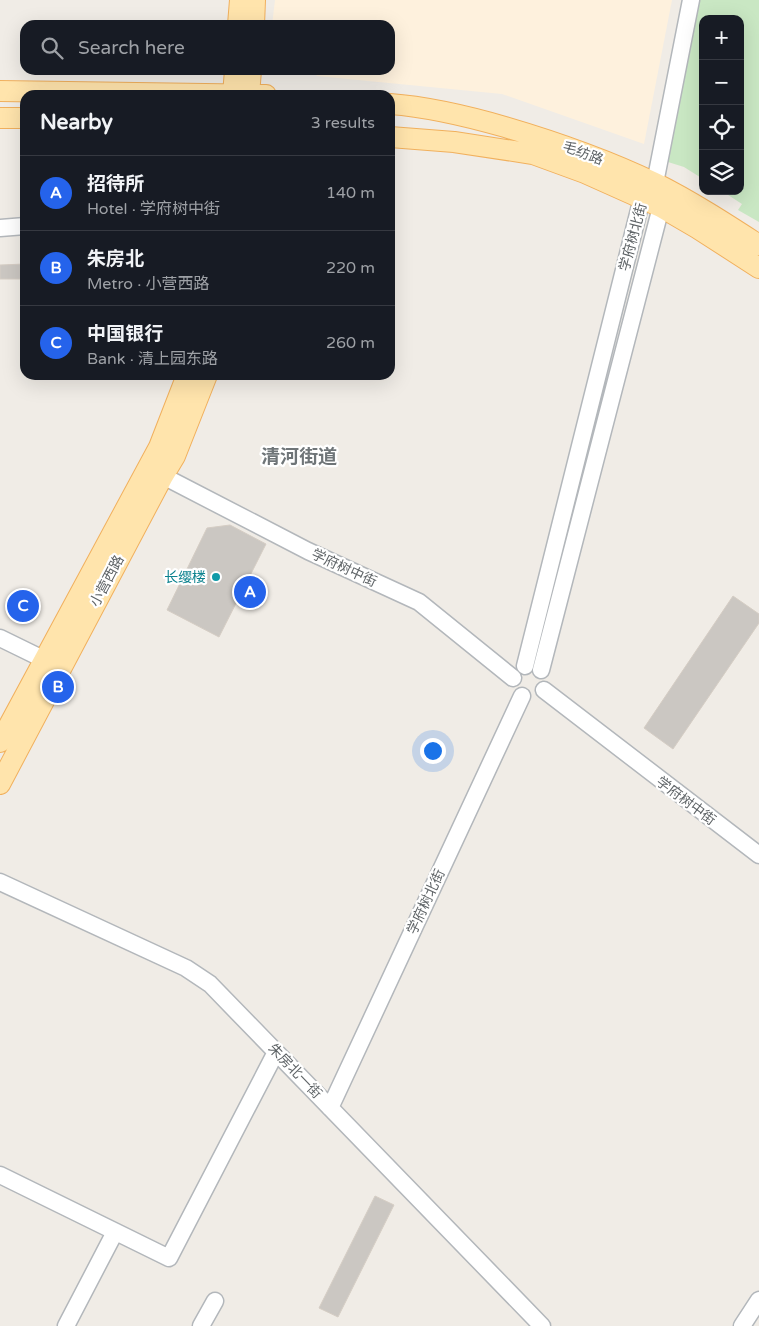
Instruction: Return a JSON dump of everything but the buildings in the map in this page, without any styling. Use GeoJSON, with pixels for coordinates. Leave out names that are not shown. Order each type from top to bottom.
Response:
{"type":"FeatureCollection","features":[{"type":"Feature","properties":{"kind":"main road"},"geometry":{"type":"LineString","coordinates":[[238,20],[240,0]]}},
{"type":"Feature","properties":{"kind":"main road"},"geometry":{"type":"LineString","coordinates":[[254,20],[255,0]]}},
{"type":"Feature","properties":{"kind":"main road"},"geometry":{"type":"LineString","coordinates":[[237,75],[244,90]]}},
{"type":"Feature","properties":{"kind":"main road"},"geometry":{"type":"LineString","coordinates":[[247,90],[250,75]]}},
{"type":"Feature","properties":{"kind":"main road"},"geometry":{"type":"LineString","coordinates":[[0,91],[20,91]]}},
{"type":"Feature","properties":{"kind":"main road","name":"毛纺路"},"geometry":{"type":"LineString","coordinates":[[395,105],[456,113],[540,137],[594,156],[649,190],[661,207],[759,268]]}},
{"type":"Feature","properties":{"kind":"main road"},"geometry":{"type":"LineString","coordinates":[[0,118],[20,118]]}},
{"type":"Feature","properties":{"kind":"main road","name":"毛纺路"},"geometry":{"type":"LineString","coordinates":[[395,136],[454,142],[533,154],[585,173],[649,190],[706,211],[759,246]]}},
{"type":"Feature","properties":{"kind":"main road","name":"小营西路"},"geometry":{"type":"LineString","coordinates":[[0,742],[158,447],[185,380]]}},
{"type":"Feature","properties":{"kind":"main road","name":"小营西路"},"geometry":{"type":"LineString","coordinates":[[0,784],[162,476],[175,456],[205,380]]}},
{"type":"Feature","properties":{"kind":"street","name":"学府树北街"},"geometry":{"type":"LineString","coordinates":[[533,668],[649,190],[691,0]]}},
{"type":"Feature","properties":{"kind":"street","name":"学府树北街"},"geometry":{"type":"LineString","coordinates":[[533,668],[661,207]]}},
{"type":"Feature","properties":{"kind":"street"},"geometry":{"type":"LineString","coordinates":[[0,228],[20,226]]}},
{"type":"Feature","properties":{"kind":"street","name":"学府树中街"},"geometry":{"type":"LineString","coordinates":[[162,476],[308,551],[419,602],[514,678]]}},
{"type":"Feature","properties":{"kind":"street"},"geometry":{"type":"LineString","coordinates":[[0,638],[44,659]]}},
{"type":"Feature","properties":{"kind":"street"},"geometry":{"type":"LineString","coordinates":[[533,668],[545,676],[544,690],[538,696],[531,698],[522,696],[515,689],[514,678],[518,670],[533,668]]}},
{"type":"Feature","properties":{"kind":"street","name":"学府树中街"},"geometry":{"type":"LineString","coordinates":[[544,690],[759,856]]}},
{"type":"Feature","properties":{"kind":"street","name":"学府树北街"},"geometry":{"type":"LineString","coordinates":[[330,1108],[522,696]]}},
{"type":"Feature","properties":{"kind":"street","name":"朱房北一街"},"geometry":{"type":"LineString","coordinates":[[0,882],[186,968],[210,984],[542,1326]]}},
{"type":"Feature","properties":{"kind":"street"},"geometry":{"type":"LineString","coordinates":[[0,1175],[169,1258],[276,1052]]}},
{"type":"Feature","properties":{"kind":"street"},"geometry":{"type":"LineString","coordinates":[[66,1326],[115,1232]]}},
{"type":"Feature","properties":{"kind":"street"},"geometry":{"type":"LineString","coordinates":[[742,1326],[759,1300]]}},
{"type":"Feature","properties":{"kind":"street"},"geometry":{"type":"LineString","coordinates":[[201,1326],[215,1301]]}},
{"type":"Feature","properties":{"kind":"shaded area"},"geometry":{"type":"Polygon","coordinates":[[[275,0],[672,0],[644,144],[502,94],[317,76],[395,75],[395,20],[273,20],[275,0]]]}},
{"type":"Feature","properties":{"kind":"green space"},"geometry":{"type":"Polygon","coordinates":[[[700,0],[759,0],[759,222],[738,210],[742,204],[728,195],[744,195],[744,15],[699,15],[699,176],[684,167],[668,162],[700,0]]]}},
{"type":"Feature","properties":{"kind":"place","name":"长缨楼"},"geometry":{"type":"Point","coordinates":[216,577]}},
{"type":"Feature","properties":{"kind":"place","name":"招待所"},"geometry":{"type":"Point","coordinates":[250,592]}},
{"type":"Feature","properties":{"kind":"place","name":"中国银行"},"geometry":{"type":"Point","coordinates":[23,606]}},
{"type":"Feature","properties":{"kind":"place","name":"朱房北"},"geometry":{"type":"Point","coordinates":[58,687]}},
{"type":"Feature","properties":{"kind":"district","name":"清河街道"},"geometry":{"type":"Point","coordinates":[299,457]}}]}
